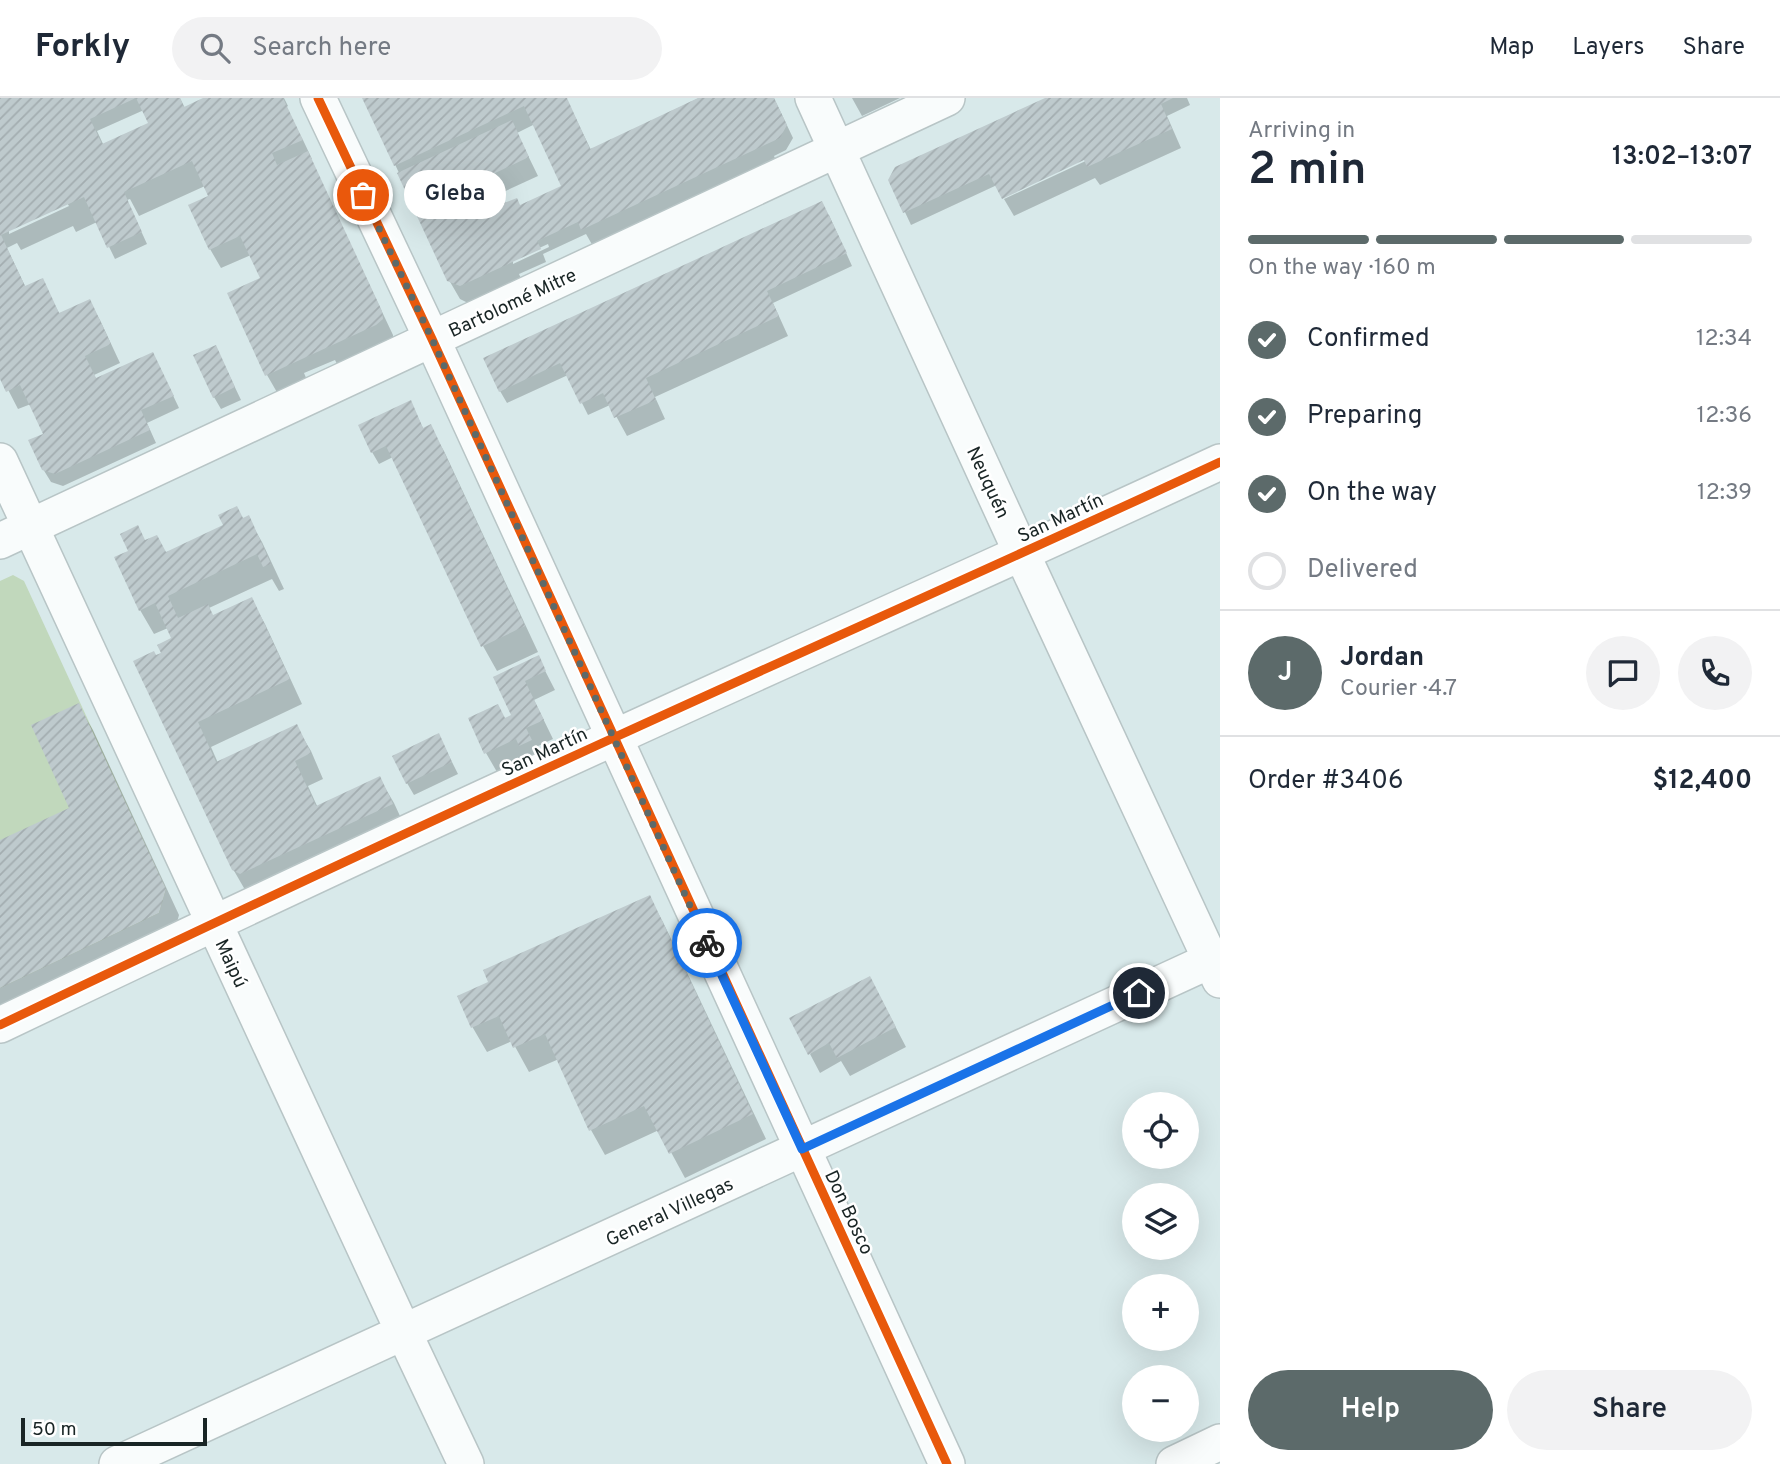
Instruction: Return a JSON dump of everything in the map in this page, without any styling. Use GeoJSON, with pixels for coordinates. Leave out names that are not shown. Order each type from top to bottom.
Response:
{"type":"FeatureCollection","features":[{"type":"Feature","properties":{"kind":"street","name":"Don Bosco"},"geometry":{"type":"LineString","coordinates":[[318,98],[432,339],[947,1464]]}},
{"type":"Feature","properties":{"kind":"street","name":"Neuquén"},"geometry":{"type":"LineString","coordinates":[[813,98],[1022,554],[1217,965]]}},
{"type":"Feature","properties":{"kind":"street","name":"Bartolomé Mitre"},"geometry":{"type":"LineString","coordinates":[[0,541],[947,98]]}},
{"type":"Feature","properties":{"kind":"street","name":"Maipú"},"geometry":{"type":"LineString","coordinates":[[0,461],[466,1464]]}},
{"type":"Feature","properties":{"kind":"street","name":"San Martín"},"geometry":{"type":"LineString","coordinates":[[0,1025],[613,738],[1220,462]]}},
{"type":"Feature","properties":{"kind":"street","name":"General Villegas"},"geometry":{"type":"LineString","coordinates":[[117,1464],[802,1149],[1217,965]]}},
{"type":"Feature","properties":{"kind":"street"},"geometry":{"type":"LineString","coordinates":[[1174,1464],[1220,1442]]}},
{"type":"Feature","properties":{"kind":"green space"},"geometry":{"type":"Polygon","coordinates":[[[13,575],[24,581],[166,889],[159,913],[0,988],[0,581],[13,575]]]}},
{"type":"Feature","properties":{"kind":"building"},"geometry":{"type":"Polygon","coordinates":[[[0,98],[136,98],[180,98],[184,107],[203,98],[283,98],[303,140],[272,153],[277,165],[308,151],[382,311],[383,319],[376,325],[265,376],[227,293],[260,278],[240,236],[209,250],[188,205],[208,196],[192,161],[124,192],[142,232],[107,248],[84,197],[1,235],[25,286],[43,278],[59,313],[90,299],[111,344],[85,356],[96,378],[153,352],[174,396],[141,410],[150,430],[55,474],[42,470],[28,440],[43,434],[20,385],[6,392],[0,379],[0,98]],[[136,98],[90,119],[102,144],[148,123],[136,98]]]}},
{"type":"Feature","properties":{"kind":"building"},"geometry":{"type":"Polygon","coordinates":[[[362,98],[567,98],[590,149],[698,98],[774,98],[787,125],[780,138],[581,230],[578,222],[537,241],[541,249],[460,286],[447,281],[397,173],[512,120],[529,157],[491,175],[504,203],[517,198],[520,205],[561,186],[524,106],[394,166],[362,98]]]}},
{"type":"Feature","properties":{"kind":"building"},"geometry":{"type":"Polygon","coordinates":[[[1045,98],[1173,98],[1161,104],[1172,129],[1087,167],[1084,160],[1002,199],[989,174],[903,213],[888,180],[895,167],[1045,98]]]}},
{"type":"Feature","properties":{"kind":"building"},"geometry":{"type":"Polygon","coordinates":[[[822,201],[847,253],[767,291],[779,316],[646,378],[656,400],[614,418],[603,393],[580,404],[560,363],[499,392],[483,358],[822,201]]]}},
{"type":"Feature","properties":{"kind":"building"},"geometry":{"type":"Polygon","coordinates":[[[216,345],[235,387],[213,398],[193,355],[216,345]]]}},
{"type":"Feature","properties":{"kind":"building"},"geometry":{"type":"Polygon","coordinates":[[[411,400],[423,428],[431,424],[525,626],[481,647],[386,446],[371,453],[358,425],[411,400]]]}},
{"type":"Feature","properties":{"kind":"building"},"geometry":{"type":"Polygon","coordinates":[[[237,506],[243,518],[249,515],[271,564],[263,567],[257,554],[168,596],[178,618],[208,604],[213,615],[252,597],[290,679],[198,722],[216,762],[297,724],[311,753],[295,761],[316,806],[380,776],[393,804],[240,874],[232,870],[133,661],[154,651],[156,655],[161,653],[157,645],[171,638],[155,603],[139,611],[114,557],[128,551],[120,534],[138,525],[145,540],[157,535],[166,552],[223,525],[218,515],[237,506]]]}},
{"type":"Feature","properties":{"kind":"building"},"geometry":{"type":"Polygon","coordinates":[[[539,655],[546,671],[525,681],[544,720],[526,728],[532,740],[519,746],[516,739],[484,754],[468,718],[498,704],[505,718],[511,715],[493,677],[539,655]]]}},
{"type":"Feature","properties":{"kind":"building"},"geometry":{"type":"Polygon","coordinates":[[[79,703],[166,889],[159,913],[0,988],[0,840],[69,808],[31,725],[79,703]]]}},
{"type":"Feature","properties":{"kind":"building"},"geometry":{"type":"Polygon","coordinates":[[[439,733],[452,762],[406,784],[392,756],[439,733]]]}},
{"type":"Feature","properties":{"kind":"building"},"geometry":{"type":"Polygon","coordinates":[[[650,895],[753,1114],[669,1154],[644,1106],[589,1131],[545,1034],[513,1048],[499,1016],[471,1028],[457,996],[488,982],[483,970],[650,895]]]}},
{"type":"Feature","properties":{"kind":"building"},"geometry":{"type":"Polygon","coordinates":[[[870,976],[896,1027],[837,1058],[829,1043],[808,1055],[789,1018],[870,976]]]}},
{"type":"Feature","properties":{"kind":"cycle path"},"geometry":{"type":"LineString","coordinates":[[318,98],[432,339],[947,1464]]}},
{"type":"Feature","properties":{"kind":"cycle path"},"geometry":{"type":"LineString","coordinates":[[0,1025],[458,809],[1220,462]]}},
{"type":"Feature","properties":{"kind":"way so far"},"geometry":{"type":"LineString","coordinates":[[363,195],[432,339],[707,943]]}},
{"type":"Feature","properties":{"kind":"place","name":"Gleba"},"geometry":{"type":"Point","coordinates":[363,195]}},
{"type":"Feature","properties":{"kind":"route"},"geometry":{"type":"LineString","coordinates":[[707,943],[802,1149],[1139,993]]}}]}
